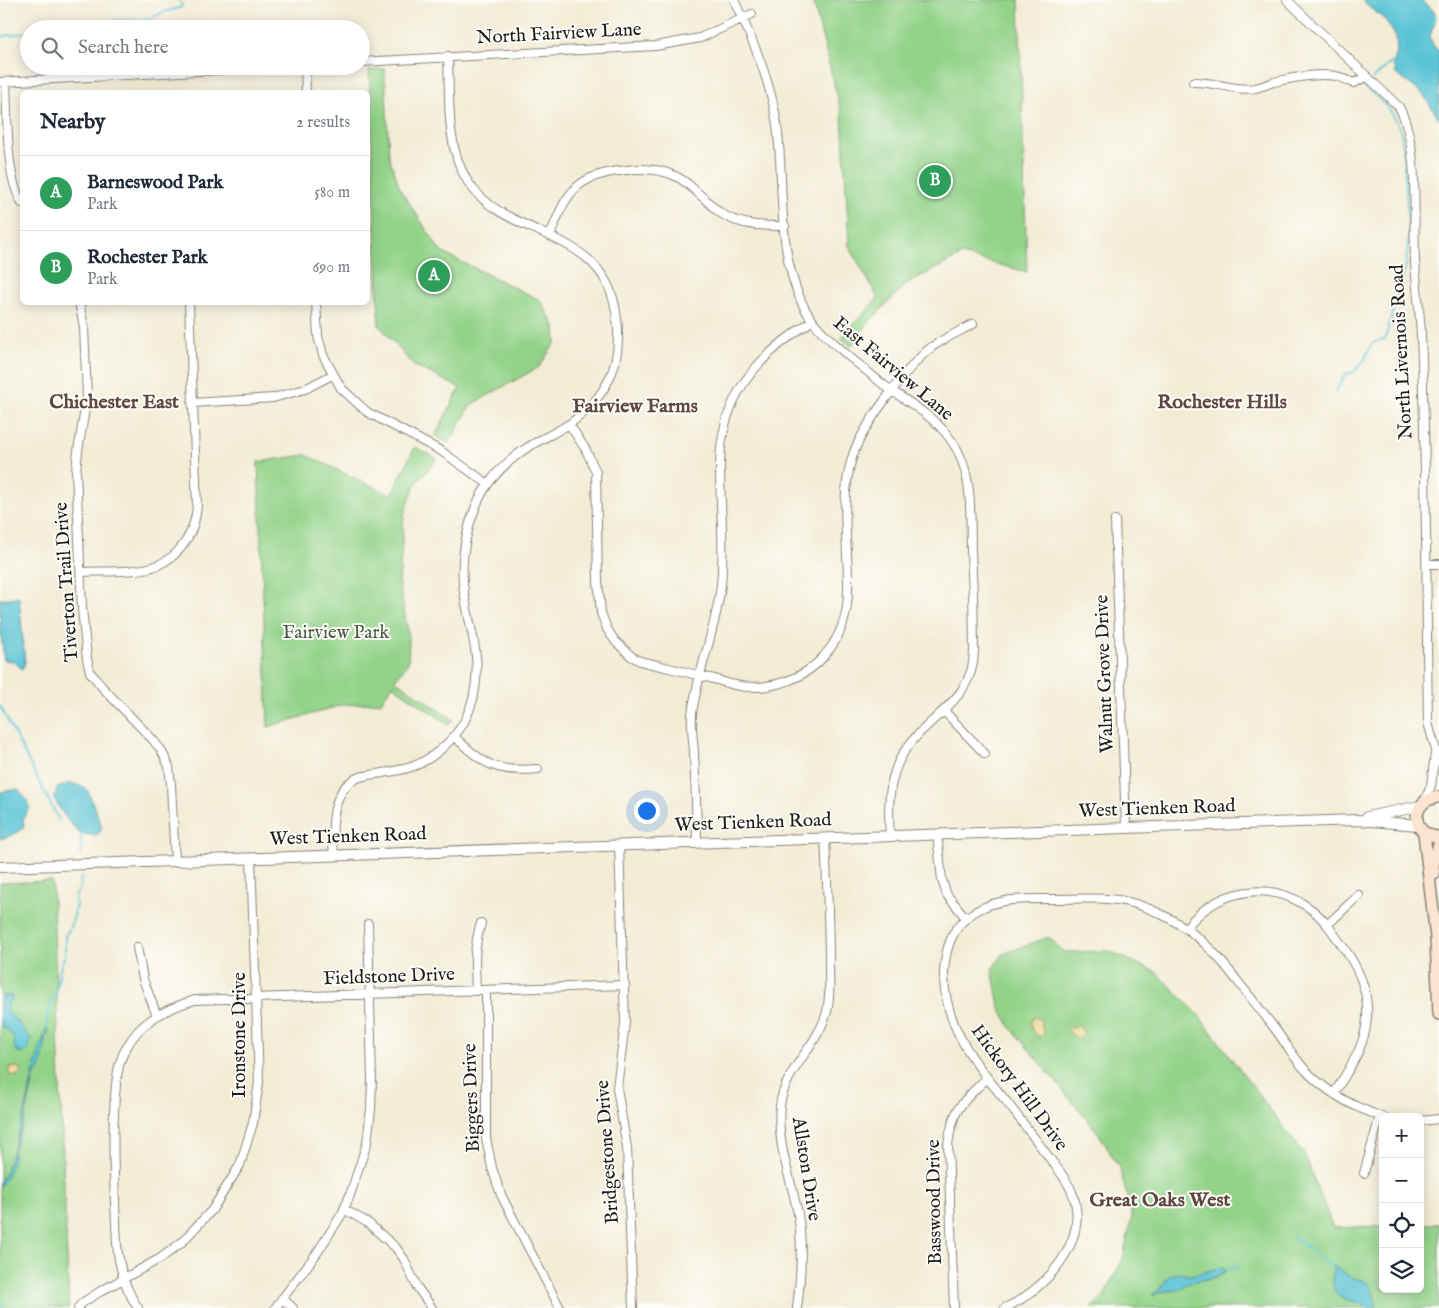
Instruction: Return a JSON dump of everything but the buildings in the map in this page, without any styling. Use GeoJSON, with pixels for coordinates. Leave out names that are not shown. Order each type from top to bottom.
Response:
{"type":"FeatureCollection","features":[{"type":"Feature","properties":{"kind":"main road"},"geometry":{"type":"LineString","coordinates":[[1439,798],[1432,798],[1422,804],[1417,814],[1421,829],[1436,938],[1439,1014]]}},
{"type":"Feature","properties":{"kind":"main road"},"geometry":{"type":"LineString","coordinates":[[1421,829],[1431,837],[1439,837]]}},
{"type":"Feature","properties":{"kind":"main road"},"geometry":{"type":"LineString","coordinates":[[1439,844],[1433,864],[1439,903]]}},
{"type":"Feature","properties":{"kind":"main road"},"geometry":{"type":"LineString","coordinates":[[1436,938],[1439,913]]}},
{"type":"Feature","properties":{"kind":"street","name":"East Fairview Lane"},"geometry":{"type":"LineString","coordinates":[[734,0],[764,70],[773,99],[780,147],[787,252],[793,280],[802,304],[812,321],[826,337],[869,374],[940,427],[952,441],[964,469],[969,507],[973,669],[960,694],[914,739],[901,756],[892,779],[889,819],[890,836]]}},
{"type":"Feature","properties":{"kind":"street","name":"North Livernois Road"},"geometry":{"type":"LineString","coordinates":[[1287,0],[1399,107],[1405,118],[1410,140],[1416,274],[1421,335],[1426,472],[1428,722],[1439,761]]}},
{"type":"Feature","properties":{"kind":"street","name":"North Fairview Lane"},"geometry":{"type":"LineString","coordinates":[[370,61],[656,46],[700,38],[752,14]]}},
{"type":"Feature","properties":{"kind":"street"},"geometry":{"type":"LineString","coordinates":[[334,855],[333,816],[339,797],[353,780],[414,766],[438,750],[454,736],[467,718],[476,686],[478,665],[464,591],[464,558],[466,535],[482,492],[518,454],[577,419],[590,406],[607,383],[616,356],[618,340],[617,319],[610,292],[602,274],[572,246],[494,208],[483,200],[462,172],[456,158],[452,135],[448,56]]}},
{"type":"Feature","properties":{"kind":"street"},"geometry":{"type":"LineString","coordinates":[[20,200],[10,166],[3,82],[127,75]]}},
{"type":"Feature","properties":{"kind":"street"},"geometry":{"type":"LineString","coordinates":[[305,75],[306,90]]}},
{"type":"Feature","properties":{"kind":"street"},"geometry":{"type":"LineString","coordinates":[[1193,82],[1204,81],[1255,88],[1275,82],[1313,76],[1340,77],[1354,83],[1366,77]]}},
{"type":"Feature","properties":{"kind":"street"},"geometry":{"type":"LineString","coordinates":[[550,236],[560,210],[579,185],[590,177],[607,172],[635,169],[661,170],[677,176],[721,214],[734,220],[746,224],[784,226]]}},
{"type":"Feature","properties":{"kind":"street","name":"Tiverton Trail Drive"},"geometry":{"type":"LineString","coordinates":[[80,305],[84,327],[87,397],[76,471],[86,659],[90,672],[157,745],[168,766],[172,785],[175,861]]}},
{"type":"Feature","properties":{"kind":"street"},"geometry":{"type":"LineString","coordinates":[[81,572],[139,569],[157,566],[172,557],[185,542],[196,520],[189,305]]}},
{"type":"Feature","properties":{"kind":"street"},"geometry":{"type":"LineString","coordinates":[[316,305],[318,336],[323,355],[332,375],[341,388],[367,412],[441,451],[488,484]]}},
{"type":"Feature","properties":{"kind":"street"},"geometry":{"type":"LineString","coordinates":[[697,843],[692,716],[699,675],[718,606],[721,587],[723,553],[720,467],[726,419],[747,377],[759,363],[774,347],[812,321]]}},
{"type":"Feature","properties":{"kind":"street"},"geometry":{"type":"LineString","coordinates":[[569,424],[586,450],[596,472],[598,581],[601,613],[607,629],[615,642],[640,661],[736,686],[766,686],[790,680],[818,663],[835,644],[842,630],[848,593],[845,507],[848,478],[859,440],[912,367],[941,341],[973,324]]}},
{"type":"Feature","properties":{"kind":"street"},"geometry":{"type":"LineString","coordinates":[[192,403],[273,398],[305,389],[332,375]]}},
{"type":"Feature","properties":{"kind":"street","name":"Walnut Grove Drive"},"geometry":{"type":"LineString","coordinates":[[1115,520],[1126,827]]}},
{"type":"Feature","properties":{"kind":"street"},"geometry":{"type":"LineString","coordinates":[[1426,564],[1439,564]]}},
{"type":"Feature","properties":{"kind":"street"},"geometry":{"type":"LineString","coordinates":[[944,711],[985,754]]}},
{"type":"Feature","properties":{"kind":"street"},"geometry":{"type":"LineString","coordinates":[[454,736],[476,756],[494,766],[519,771],[538,769]]}},
{"type":"Feature","properties":{"kind":"street","name":"North Livernois Road"},"geometry":{"type":"LineString","coordinates":[[1422,804],[1431,786],[1435,751]]}},
{"type":"Feature","properties":{"kind":"street","name":"West Tienken Road"},"geometry":{"type":"LineString","coordinates":[[1356,820],[1422,804]]}},
{"type":"Feature","properties":{"kind":"street","name":"West Tienken Road"},"geometry":{"type":"LineString","coordinates":[[0,867],[1356,820],[1421,829]]}},
{"type":"Feature","properties":{"kind":"street"},"geometry":{"type":"LineString","coordinates":[[938,834],[942,880],[948,895],[966,918]]}},
{"type":"Feature","properties":{"kind":"street","name":"Allston Drive"},"geometry":{"type":"LineString","coordinates":[[798,1308],[800,1236],[798,1215],[786,1165],[779,1122],[780,1104],[784,1090],[803,1054],[822,1025],[828,1004],[829,938],[826,838]]}},
{"type":"Feature","properties":{"kind":"street","name":"Bridgestone Drive"},"geometry":{"type":"LineString","coordinates":[[619,845],[625,1023],[617,1088],[628,1148],[633,1308]]}},
{"type":"Feature","properties":{"kind":"street","name":"Ironstone Drive"},"geometry":{"type":"LineString","coordinates":[[78,1308],[82,1303],[161,1258],[181,1243],[212,1210],[240,1165],[258,1102],[259,1082],[251,858]]}},
{"type":"Feature","properties":{"kind":"street"},"geometry":{"type":"LineString","coordinates":[[1186,928],[1206,908],[1220,900],[1242,892],[1279,893],[1309,907],[1327,926],[1355,963],[1366,994],[1367,1015],[1363,1043],[1334,1094]]}},
{"type":"Feature","properties":{"kind":"street"},"geometry":{"type":"LineString","coordinates":[[1327,926],[1359,895]]}},
{"type":"Feature","properties":{"kind":"street","name":"Hickory Hill Drive"},"geometry":{"type":"LineString","coordinates":[[1005,1308],[1031,1294],[1060,1264],[1070,1249],[1075,1232],[1075,1214],[1073,1195],[1066,1180],[966,1050],[949,1012],[944,983],[945,955],[951,939],[966,918],[974,911],[999,902],[1109,898],[1150,910],[1186,928],[1215,953],[1302,1066],[1334,1094],[1351,1105],[1379,1116]]}},
{"type":"Feature","properties":{"kind":"street"},"geometry":{"type":"LineString","coordinates":[[476,991],[475,949],[481,923]]}},
{"type":"Feature","properties":{"kind":"street"},"geometry":{"type":"LineString","coordinates":[[274,1308],[317,1253],[344,1209],[367,1143],[372,1080],[368,924]]}},
{"type":"Feature","properties":{"kind":"street"},"geometry":{"type":"LineString","coordinates":[[137,947],[143,979],[157,1016]]}},
{"type":"Feature","properties":{"kind":"street","name":"Fieldstone Drive"},"geometry":{"type":"LineString","coordinates":[[138,1308],[124,1278],[118,1252],[113,1134],[118,1070],[123,1054],[139,1030],[157,1016],[171,1008],[195,1000],[624,985]]}},
{"type":"Feature","properties":{"kind":"street","name":"Biggers Drive"},"geometry":{"type":"LineString","coordinates":[[486,990],[487,1151],[500,1194],[560,1308]]}},
{"type":"Feature","properties":{"kind":"street","name":"Basswood Drive"},"geometry":{"type":"LineString","coordinates":[[954,1308],[948,1145],[950,1128],[956,1111],[964,1100],[987,1078]]}},
{"type":"Feature","properties":{"kind":"street"},"geometry":{"type":"LineString","coordinates":[[1424,1121],[1439,1120]]}},
{"type":"Feature","properties":{"kind":"street"},"geometry":{"type":"LineString","coordinates":[[1364,1173],[1379,1124]]}},
{"type":"Feature","properties":{"kind":"street"},"geometry":{"type":"LineString","coordinates":[[344,1209],[368,1223],[396,1248],[404,1259],[417,1288],[432,1308]]}},
{"type":"Feature","properties":{"kind":"street"},"geometry":{"type":"LineString","coordinates":[[282,1298],[292,1308]]}},
{"type":"Feature","properties":{"kind":"green space"},"geometry":{"type":"Polygon","coordinates":[[[1019,0],[1027,272],[962,255],[906,284],[869,322],[851,346],[841,338],[878,298],[849,246],[842,115],[813,1],[1019,0]]]}},
{"type":"Feature","properties":{"kind":"green space"},"geometry":{"type":"Polygon","coordinates":[[[385,69],[389,156],[400,189],[441,252],[540,300],[555,326],[556,342],[539,367],[471,405],[449,443],[435,436],[460,388],[413,365],[379,325],[370,70],[385,69]]]}},
{"type":"Feature","properties":{"kind":"green space","name":"Fairview Park"},"geometry":{"type":"Polygon","coordinates":[[[415,447],[437,459],[415,485],[404,515],[399,583],[409,637],[408,663],[395,680],[453,719],[449,725],[392,685],[381,702],[342,705],[268,727],[258,462],[306,455],[391,495],[415,447]]]}},
{"type":"Feature","properties":{"kind":"green space"},"geometry":{"type":"Polygon","coordinates":[[[52,881],[69,1308],[0,1308],[0,883],[52,881]]]}},
{"type":"Feature","properties":{"kind":"green space"},"geometry":{"type":"Polygon","coordinates":[[[1049,937],[1064,952],[1109,951],[1156,972],[1197,1013],[1304,1154],[1333,1228],[1379,1226],[1379,1293],[1424,1293],[1424,1224],[1439,1224],[1439,1308],[1091,1308],[1104,1296],[1123,1258],[1132,1216],[1120,1169],[1099,1134],[1011,1028],[999,1006],[992,969],[1003,954],[1049,937]]]}},
{"type":"Feature","properties":{"kind":"sand"},"geometry":{"type":"Polygon","coordinates":[[[1034,1017],[1040,1019],[1044,1033],[1042,1037],[1032,1029],[1031,1023],[1034,1017]]]}},
{"type":"Feature","properties":{"kind":"sand"},"geometry":{"type":"Polygon","coordinates":[[[1079,1025],[1084,1033],[1080,1039],[1076,1038],[1068,1030],[1069,1027],[1075,1028],[1079,1025]]]}},
{"type":"Feature","properties":{"kind":"sand"},"geometry":{"type":"Polygon","coordinates":[[[19,1067],[22,1071],[20,1075],[9,1075],[9,1068],[19,1067]]]}},
{"type":"Feature","properties":{"kind":"water"},"geometry":{"type":"Polygon","coordinates":[[[1362,0],[1420,0],[1434,12],[1436,19],[1430,36],[1439,51],[1439,119],[1423,94],[1396,74],[1393,65],[1397,52],[1396,37],[1386,21],[1362,0]]]}},
{"type":"Feature","properties":{"kind":"water"},"geometry":{"type":"Polygon","coordinates":[[[19,597],[25,663],[22,669],[13,661],[4,660],[1,636],[0,599],[19,597]]]}},
{"type":"Feature","properties":{"kind":"water"},"geometry":{"type":"Polygon","coordinates":[[[70,783],[85,787],[88,791],[101,824],[101,831],[96,835],[84,834],[76,830],[53,796],[57,788],[70,783]]]}},
{"type":"Feature","properties":{"kind":"water"},"geometry":{"type":"Polygon","coordinates":[[[18,789],[29,803],[30,808],[23,818],[24,827],[10,836],[0,839],[0,792],[18,789]]]}},
{"type":"Feature","properties":{"kind":"water"},"geometry":{"type":"Polygon","coordinates":[[[8,995],[12,997],[7,1010],[31,1038],[29,1049],[24,1054],[16,1051],[12,1035],[0,1024],[0,998],[8,995]]]}},
{"type":"Feature","properties":{"kind":"water"},"geometry":{"type":"Polygon","coordinates":[[[47,1026],[48,1033],[45,1038],[41,1067],[35,1074],[24,1122],[14,1149],[12,1163],[7,1176],[0,1186],[0,1181],[6,1171],[25,1112],[35,1066],[47,1026]]]}},
{"type":"Feature","properties":{"kind":"water"},"geometry":{"type":"Polygon","coordinates":[[[1334,1266],[1351,1277],[1363,1280],[1369,1285],[1374,1296],[1376,1308],[1368,1308],[1362,1304],[1340,1297],[1336,1293],[1334,1287],[1334,1266]]]}},
{"type":"Feature","properties":{"kind":"water"},"geometry":{"type":"Polygon","coordinates":[[[1223,1267],[1226,1271],[1215,1277],[1188,1283],[1179,1290],[1161,1292],[1153,1296],[1169,1276],[1176,1273],[1192,1275],[1223,1267]]]}},
{"type":"Feature","properties":{"kind":"waterway"},"geometry":{"type":"LineString","coordinates":[[126,20],[151,19],[161,13],[182,7],[179,0]]}},
{"type":"Feature","properties":{"kind":"waterway"},"geometry":{"type":"LineString","coordinates":[[0,39],[4,36],[20,33]]}},
{"type":"Feature","properties":{"kind":"waterway"},"geometry":{"type":"LineString","coordinates":[[1373,79],[1394,62]]}},
{"type":"Feature","properties":{"kind":"waterway"},"geometry":{"type":"LineString","coordinates":[[1335,393],[1345,375],[1355,371],[1364,361],[1372,343],[1385,339],[1406,265],[1409,232],[1402,136],[1392,114],[1376,96],[1363,86],[1369,81]]}},
{"type":"Feature","properties":{"kind":"waterway"},"geometry":{"type":"LineString","coordinates":[[0,706],[59,820]]}},
{"type":"Feature","properties":{"kind":"waterway"},"geometry":{"type":"LineString","coordinates":[[80,854],[82,845],[80,838],[83,833]]}},
{"type":"Feature","properties":{"kind":"waterway"},"geometry":{"type":"LineString","coordinates":[[47,1027],[47,1017],[56,994],[61,964],[65,956],[65,936],[74,916],[75,897],[80,888],[81,877]]}},
{"type":"Feature","properties":{"kind":"waterway"},"geometry":{"type":"LineString","coordinates":[[1293,1236],[1333,1268]]}},
{"type":"Feature","properties":{"kind":"waterway"},"geometry":{"type":"LineString","coordinates":[[1226,1270],[1237,1267]]}},
{"type":"Feature","properties":{"kind":"waterway"},"geometry":{"type":"LineString","coordinates":[[0,1298],[2,1308]]}},
{"type":"Feature","properties":{"kind":"place","name":"Rochester Park"},"geometry":{"type":"Point","coordinates":[935,181]}},
{"type":"Feature","properties":{"kind":"place","name":"Barneswood Park"},"geometry":{"type":"Point","coordinates":[434,276]}},
{"type":"Feature","properties":{"kind":"district","name":"Chichester East"},"geometry":{"type":"Point","coordinates":[114,402]}},
{"type":"Feature","properties":{"kind":"district","name":"Rochester Hills"},"geometry":{"type":"Point","coordinates":[1222,402]}},
{"type":"Feature","properties":{"kind":"district","name":"Fairview Farms"},"geometry":{"type":"Point","coordinates":[635,406]}},
{"type":"Feature","properties":{"kind":"district","name":"Great Oaks West"},"geometry":{"type":"Point","coordinates":[1160,1200]}}]}
